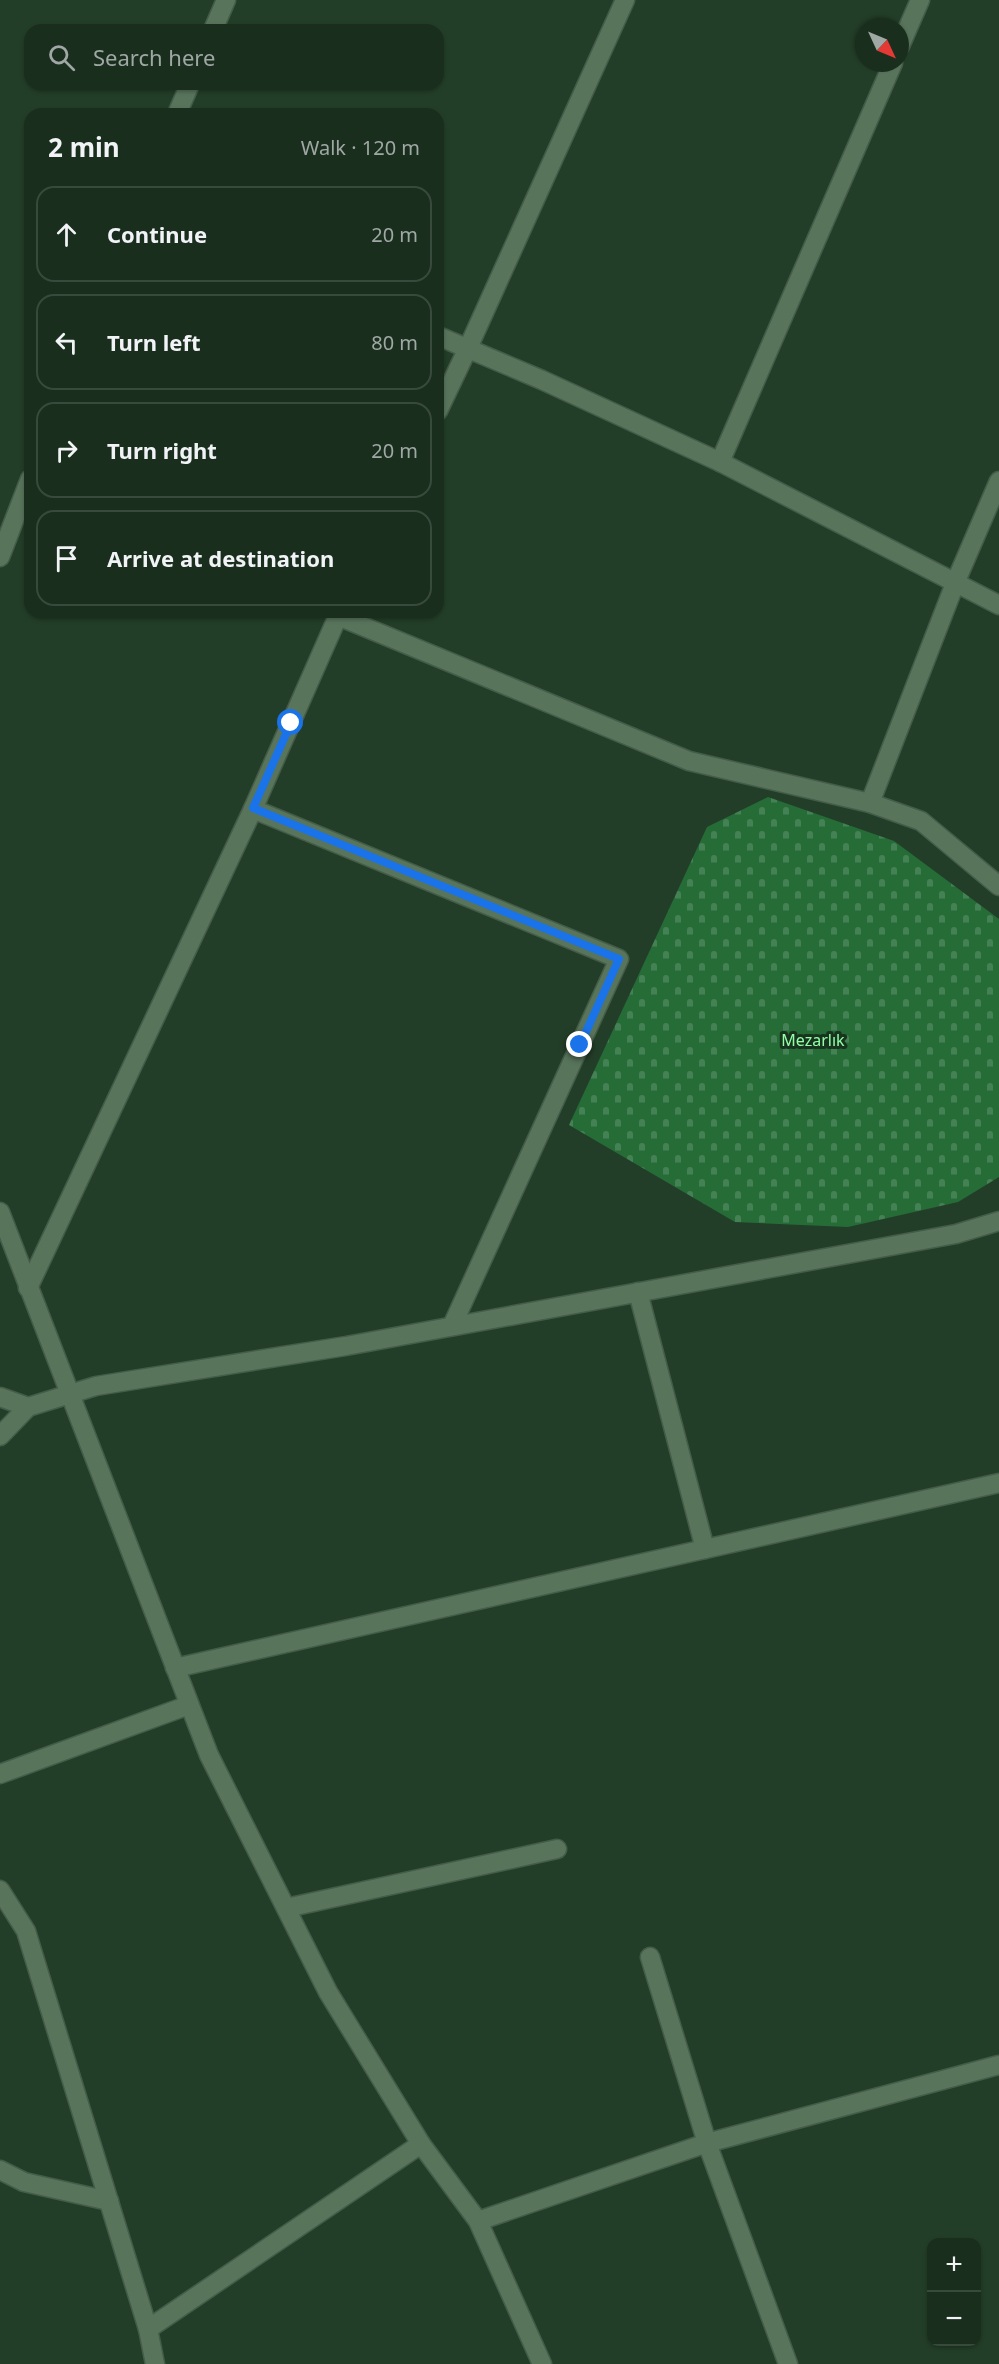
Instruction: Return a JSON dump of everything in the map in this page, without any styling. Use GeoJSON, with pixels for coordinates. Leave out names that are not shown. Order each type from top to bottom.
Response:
{"type":"FeatureCollection","features":[{"type":"Feature","properties":{"kind":"street"},"geometry":{"type":"LineString","coordinates":[[216,24],[226,0]]}},
{"type":"Feature","properties":{"kind":"street"},"geometry":{"type":"LineString","coordinates":[[444,398],[625,0]]}},
{"type":"Feature","properties":{"kind":"street"},"geometry":{"type":"LineString","coordinates":[[909,25],[920,0]]}},
{"type":"Feature","properties":{"kind":"street"},"geometry":{"type":"LineString","coordinates":[[720,462],[889,72]]}},
{"type":"Feature","properties":{"kind":"street"},"geometry":{"type":"LineString","coordinates":[[179,108],[187,90]]}},
{"type":"Feature","properties":{"kind":"street"},"geometry":{"type":"LineString","coordinates":[[444,338],[542,380],[720,462],[999,605]]}},
{"type":"Feature","properties":{"kind":"street"},"geometry":{"type":"LineString","coordinates":[[870,803],[956,581],[999,481]]}},
{"type":"Feature","properties":{"kind":"street"},"geometry":{"type":"LineString","coordinates":[[0,557],[24,495]]}},
{"type":"Feature","properties":{"kind":"street"},"geometry":{"type":"LineString","coordinates":[[28,1288],[253,808],[337,618]]}},
{"type":"Feature","properties":{"kind":"street"},"geometry":{"type":"LineString","coordinates":[[349,618],[689,761],[870,803],[921,821],[999,886]]}},
{"type":"Feature","properties":{"kind":"street"},"geometry":{"type":"LineString","coordinates":[[253,808],[619,959],[452,1326]]}},
{"type":"Feature","properties":{"kind":"street"},"geometry":{"type":"LineString","coordinates":[[0,1212],[68,1394],[209,1755],[328,1992],[421,2144],[478,2221],[542,2364]]}},
{"type":"Feature","properties":{"kind":"street"},"geometry":{"type":"LineString","coordinates":[[0,1436],[28,1407],[96,1386],[346,1346],[956,1234],[999,1221]]}},
{"type":"Feature","properties":{"kind":"street"},"geometry":{"type":"LineString","coordinates":[[638,1292],[705,1549]]}},
{"type":"Feature","properties":{"kind":"street"},"geometry":{"type":"LineString","coordinates":[[0,1397],[28,1407]]}},
{"type":"Feature","properties":{"kind":"street"},"geometry":{"type":"LineString","coordinates":[[175,1668],[999,1483]]}},
{"type":"Feature","properties":{"kind":"street"},"geometry":{"type":"LineString","coordinates":[[0,1774],[189,1705]]}},
{"type":"Feature","properties":{"kind":"street"},"geometry":{"type":"LineString","coordinates":[[286,1908],[557,1849]]}},
{"type":"Feature","properties":{"kind":"street"},"geometry":{"type":"LineString","coordinates":[[0,1890],[26,1930],[148,2329],[155,2364]]}},
{"type":"Feature","properties":{"kind":"street"},"geometry":{"type":"LineString","coordinates":[[651,1957],[707,2143],[788,2364]]}},
{"type":"Feature","properties":{"kind":"street"},"geometry":{"type":"LineString","coordinates":[[478,2221],[707,2143],[999,2065]]}},
{"type":"Feature","properties":{"kind":"street"},"geometry":{"type":"LineString","coordinates":[[148,2329],[421,2144]]}},
{"type":"Feature","properties":{"kind":"street"},"geometry":{"type":"LineString","coordinates":[[0,2170],[24,2182],[109,2201]]}},
{"type":"Feature","properties":{"kind":"green space","name":"Mezarlık"},"geometry":{"type":"Polygon","coordinates":[[[768,797],[894,841],[999,919],[999,1177],[958,1202],[848,1227],[735,1222],[569,1125],[707,827],[768,797]]]}},
{"type":"Feature","properties":{"kind":"route"},"geometry":{"type":"LineString","coordinates":[[291,723],[253,808],[619,959],[580,1045]]}}]}
